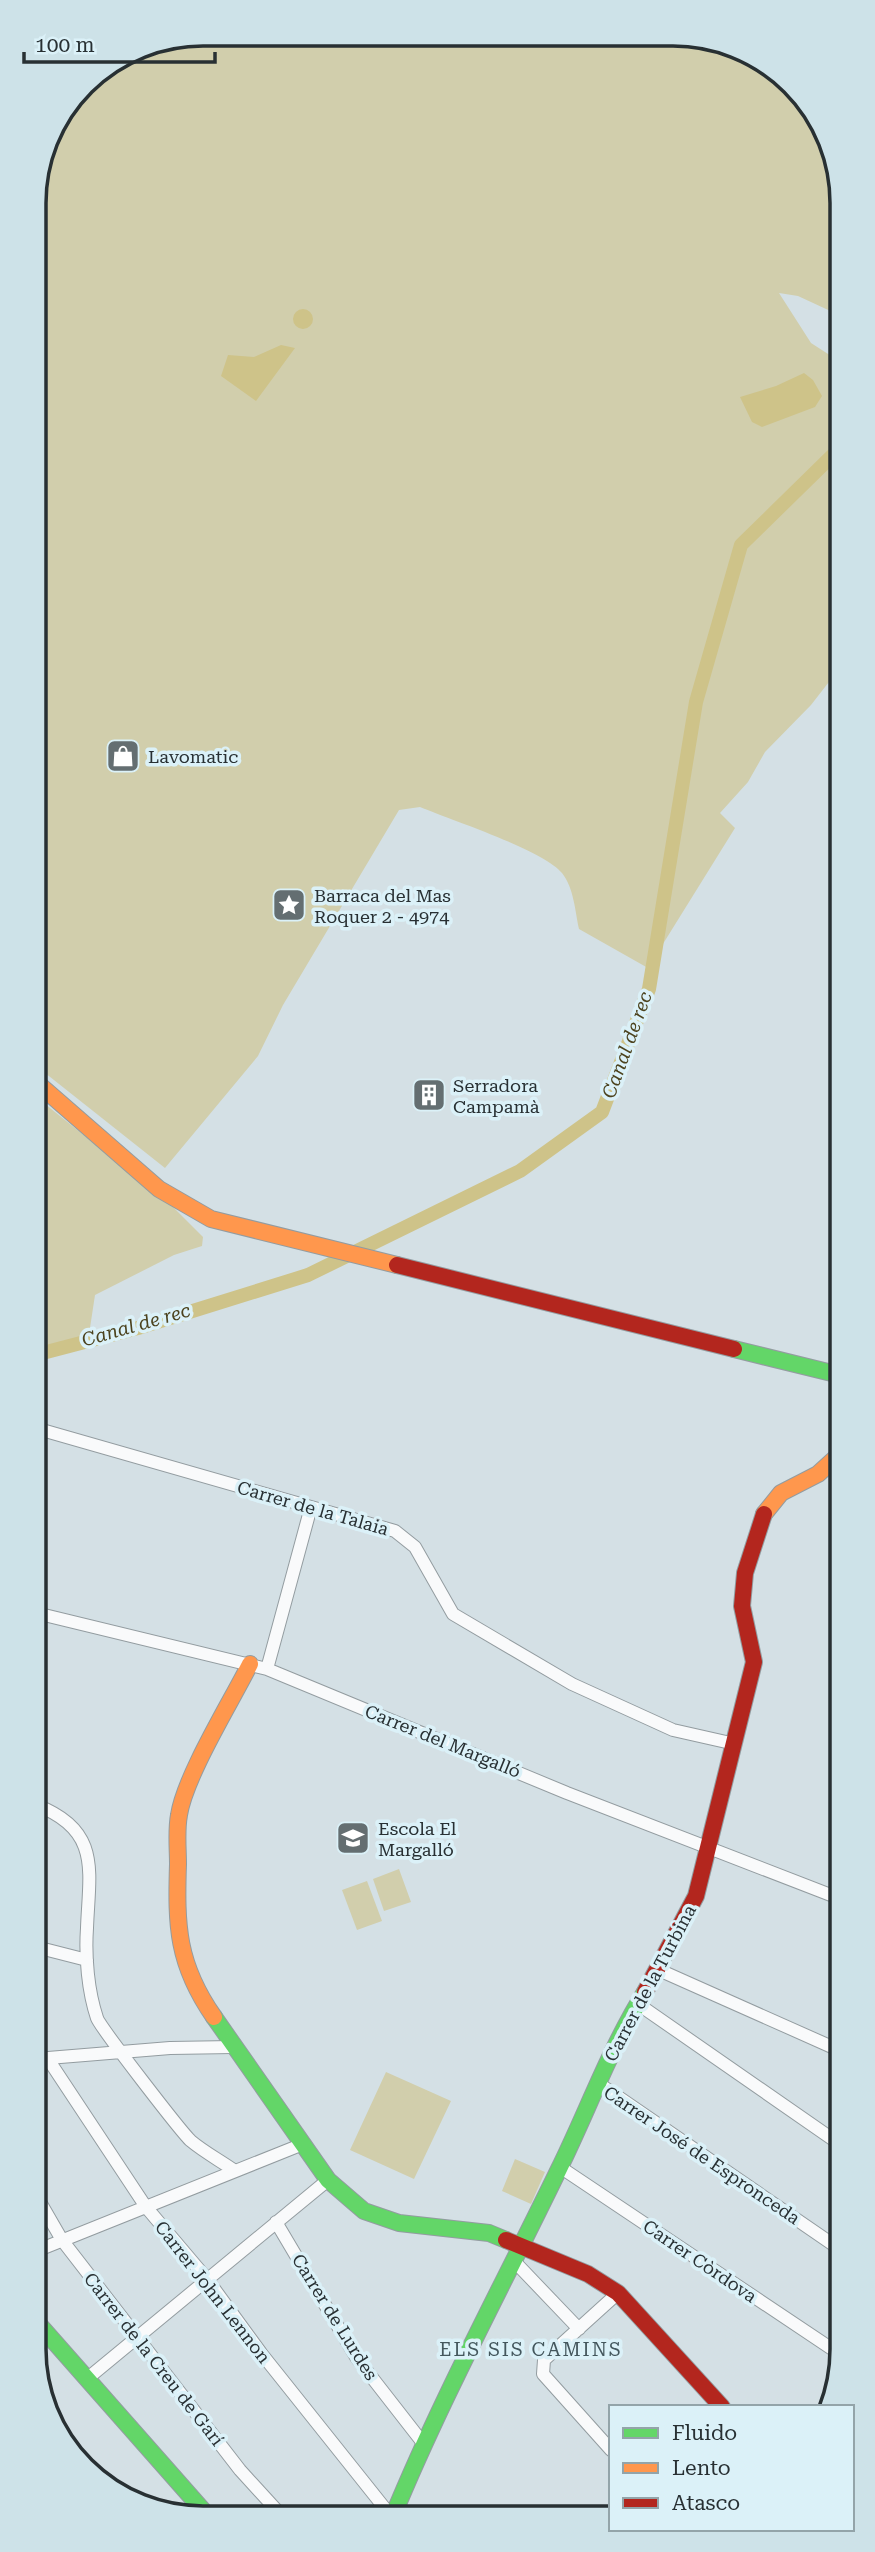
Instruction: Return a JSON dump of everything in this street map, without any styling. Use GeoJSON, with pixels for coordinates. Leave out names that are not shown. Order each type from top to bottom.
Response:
{"type":"FeatureCollection","features":[{"type":"Feature","properties":{"kind":"street"},"geometry":{"type":"LineString","coordinates":[[46,1091],[135,1169],[185,1207],[211,1219],[309,1246],[829,1372]]}},
{"type":"Feature","properties":{"kind":"street","name":"Carrer de la Talaia"},"geometry":{"type":"LineString","coordinates":[[46,1431],[395,1531],[415,1547],[453,1614],[572,1685],[673,1730],[735,1744]]}},
{"type":"Feature","properties":{"kind":"street","name":"Carrer de la Turbina"},"geometry":{"type":"LineString","coordinates":[[396,2506],[423,2443],[559,2167],[623,2028],[659,1970],[696,1896],[754,1662],[742,1606],[746,1573],[758,1526],[766,1510],[781,1493],[818,1474],[829,1464]]}},
{"type":"Feature","properties":{"kind":"street"},"geometry":{"type":"LineString","coordinates":[[267,1670],[312,1507]]}},
{"type":"Feature","properties":{"kind":"street","name":"Carrer del Margalló"},"geometry":{"type":"LineString","coordinates":[[46,1615],[267,1670],[708,1849],[829,1895]]}},
{"type":"Feature","properties":{"kind":"street"},"geometry":{"type":"LineString","coordinates":[[250,1664],[192,1779],[179,1814],[176,1922],[184,1961],[202,2000],[328,2179],[364,2211],[399,2223],[489,2233],[517,2254],[579,2329]]}},
{"type":"Feature","properties":{"kind":"street"},"geometry":{"type":"LineString","coordinates":[[46,1810],[63,1819],[80,1835],[88,1851],[91,1871],[86,1960],[98,2020],[189,2140],[235,2171]]}},
{"type":"Feature","properties":{"kind":"street"},"geometry":{"type":"LineString","coordinates":[[46,1950],[86,1960]]}},
{"type":"Feature","properties":{"kind":"street"},"geometry":{"type":"LineString","coordinates":[[659,1970],[829,2046]]}},
{"type":"Feature","properties":{"kind":"street"},"geometry":{"type":"LineString","coordinates":[[638,2004],[829,2137]]}},
{"type":"Feature","properties":{"kind":"street"},"geometry":{"type":"LineString","coordinates":[[46,2059],[233,2047]]}},
{"type":"Feature","properties":{"kind":"street","name":"Carrer John Lennon"},"geometry":{"type":"LineString","coordinates":[[46,2065],[146,2207],[207,2279],[261,2353],[385,2506]]}},
{"type":"Feature","properties":{"kind":"street","name":"Carrer José de Espronceda"},"geometry":{"type":"LineString","coordinates":[[598,2083],[829,2242]]}},
{"type":"Feature","properties":{"kind":"street"},"geometry":{"type":"LineString","coordinates":[[46,2247],[303,2144]]}},
{"type":"Feature","properties":{"kind":"street","name":"Carrer Còrdova"},"geometry":{"type":"LineString","coordinates":[[559,2167],[829,2347]]}},
{"type":"Feature","properties":{"kind":"street"},"geometry":{"type":"LineString","coordinates":[[88,2378],[328,2179]]}},
{"type":"Feature","properties":{"kind":"street","name":"Carrer de la Creu de Garí"},"geometry":{"type":"LineString","coordinates":[[46,2212],[62,2240],[240,2470],[273,2506]]}},
{"type":"Feature","properties":{"kind":"street","name":"Carrer de Lurdes"},"geometry":{"type":"LineString","coordinates":[[276,2222],[356,2357],[423,2443]]}},
{"type":"Feature","properties":{"kind":"street"},"geometry":{"type":"LineString","coordinates":[[517,2254],[588,2274],[618,2293],[720,2405]]}},
{"type":"Feature","properties":{"kind":"street"},"geometry":{"type":"LineString","coordinates":[[609,2448],[543,2374],[544,2360],[618,2293]]}},
{"type":"Feature","properties":{"kind":"street"},"geometry":{"type":"LineString","coordinates":[[46,2331],[199,2506]]}},
{"type":"Feature","properties":{"kind":"shaded area"},"geometry":{"type":"Polygon","coordinates":[[[192,46],[683,46],[723,54],[742,62],[784,91],[797,107],[821,152],[829,192],[830,311],[798,296],[779,293],[811,343],[830,355],[830,681],[811,705],[765,752],[748,782],[720,813],[735,828],[648,968],[579,929],[569,886],[562,873],[552,864],[517,845],[420,807],[399,810],[283,1005],[258,1056],[165,1168],[46,1074],[46,192],[57,142],[84,99],[115,72],[142,57],[192,46]]]}},
{"type":"Feature","properties":{"kind":"shaded area"},"geometry":{"type":"Polygon","coordinates":[[[299,309],[307,309],[313,319],[307,329],[299,329],[293,323],[293,315],[299,309]]]}},
{"type":"Feature","properties":{"kind":"shaded area"},"geometry":{"type":"Polygon","coordinates":[[[281,345],[295,348],[256,401],[221,376],[228,355],[254,357],[281,345]]]}},
{"type":"Feature","properties":{"kind":"shaded area"},"geometry":{"type":"Polygon","coordinates":[[[804,373],[813,380],[822,396],[815,407],[762,427],[752,422],[740,397],[776,386],[804,373]]]}},
{"type":"Feature","properties":{"kind":"shaded area"},"geometry":{"type":"Polygon","coordinates":[[[46,1105],[171,1205],[203,1237],[202,1246],[174,1255],[95,1295],[88,1341],[46,1354],[46,1105]]]}},
{"type":"Feature","properties":{"kind":"shaded area"},"geometry":{"type":"Polygon","coordinates":[[[399,1869],[411,1902],[384,1911],[373,1879],[399,1869]]]}},
{"type":"Feature","properties":{"kind":"shaded area"},"geometry":{"type":"Polygon","coordinates":[[[367,1881],[382,1921],[357,1930],[342,1890],[367,1881]]]}},
{"type":"Feature","properties":{"kind":"shaded area"},"geometry":{"type":"Polygon","coordinates":[[[386,2072],[451,2101],[414,2179],[350,2150],[386,2072]]]}},
{"type":"Feature","properties":{"kind":"shaded area"},"geometry":{"type":"Polygon","coordinates":[[[515,2159],[545,2172],[531,2204],[502,2191],[515,2159]]]}},
{"type":"Feature","properties":{"kind":"waterway","name":"Canal de rec"},"geometry":{"type":"LineString","coordinates":[[46,1352],[138,1328],[308,1275],[520,1171],[602,1112],[649,989],[696,702],[741,545],[830,458]]}},
{"type":"Feature","properties":{"kind":"traffic: fast"},"geometry":{"type":"LineString","coordinates":[[734,1349],[829,1372]]}},
{"type":"Feature","properties":{"kind":"traffic: fast"},"geometry":{"type":"LineString","coordinates":[[397,2506],[452,2384],[559,2169],[621,2035],[645,1992]]}},
{"type":"Feature","properties":{"kind":"traffic: fast"},"geometry":{"type":"LineString","coordinates":[[214,2017],[328,2180],[364,2211],[399,2223],[489,2233],[506,2240]]}},
{"type":"Feature","properties":{"kind":"traffic: fast"},"geometry":{"type":"LineString","coordinates":[[46,2332],[199,2506]]}},
{"type":"Feature","properties":{"kind":"traffic: slow"},"geometry":{"type":"LineString","coordinates":[[46,1091],[159,1189],[211,1219],[397,1265]]}},
{"type":"Feature","properties":{"kind":"traffic: slow"},"geometry":{"type":"LineString","coordinates":[[764,1514],[781,1493],[818,1474],[829,1464]]}},
{"type":"Feature","properties":{"kind":"traffic: slow"},"geometry":{"type":"LineString","coordinates":[[214,2017],[192,1979],[181,1944],[178,1821],[183,1799],[199,1760],[250,1664]]}},
{"type":"Feature","properties":{"kind":"traffic: jam"},"geometry":{"type":"LineString","coordinates":[[397,1265],[734,1349]]}},
{"type":"Feature","properties":{"kind":"traffic: jam"},"geometry":{"type":"LineString","coordinates":[[645,1992],[696,1896],[754,1662],[742,1606],[745,1573],[764,1514]]}},
{"type":"Feature","properties":{"kind":"traffic: jam"},"geometry":{"type":"LineString","coordinates":[[506,2240],[588,2274],[618,2293],[720,2405]]}},
{"type":"Feature","properties":{"kind":"place","name":"Lavomatic"},"geometry":{"type":"Point","coordinates":[123,756]}},
{"type":"Feature","properties":{"kind":"place","name":"Barraca del Mas Roquer 2 - 4974"},"geometry":{"type":"Point","coordinates":[289,905]}},
{"type":"Feature","properties":{"kind":"place","name":"Serradora Campamà"},"geometry":{"type":"Point","coordinates":[429,1095]}},
{"type":"Feature","properties":{"kind":"place","name":"Escola El Margalló"},"geometry":{"type":"Point","coordinates":[353,1838]}},
{"type":"Feature","properties":{"kind":"district","name":"ELS SIS CAMINS"},"geometry":{"type":"Point","coordinates":[531,2349]}}]}
